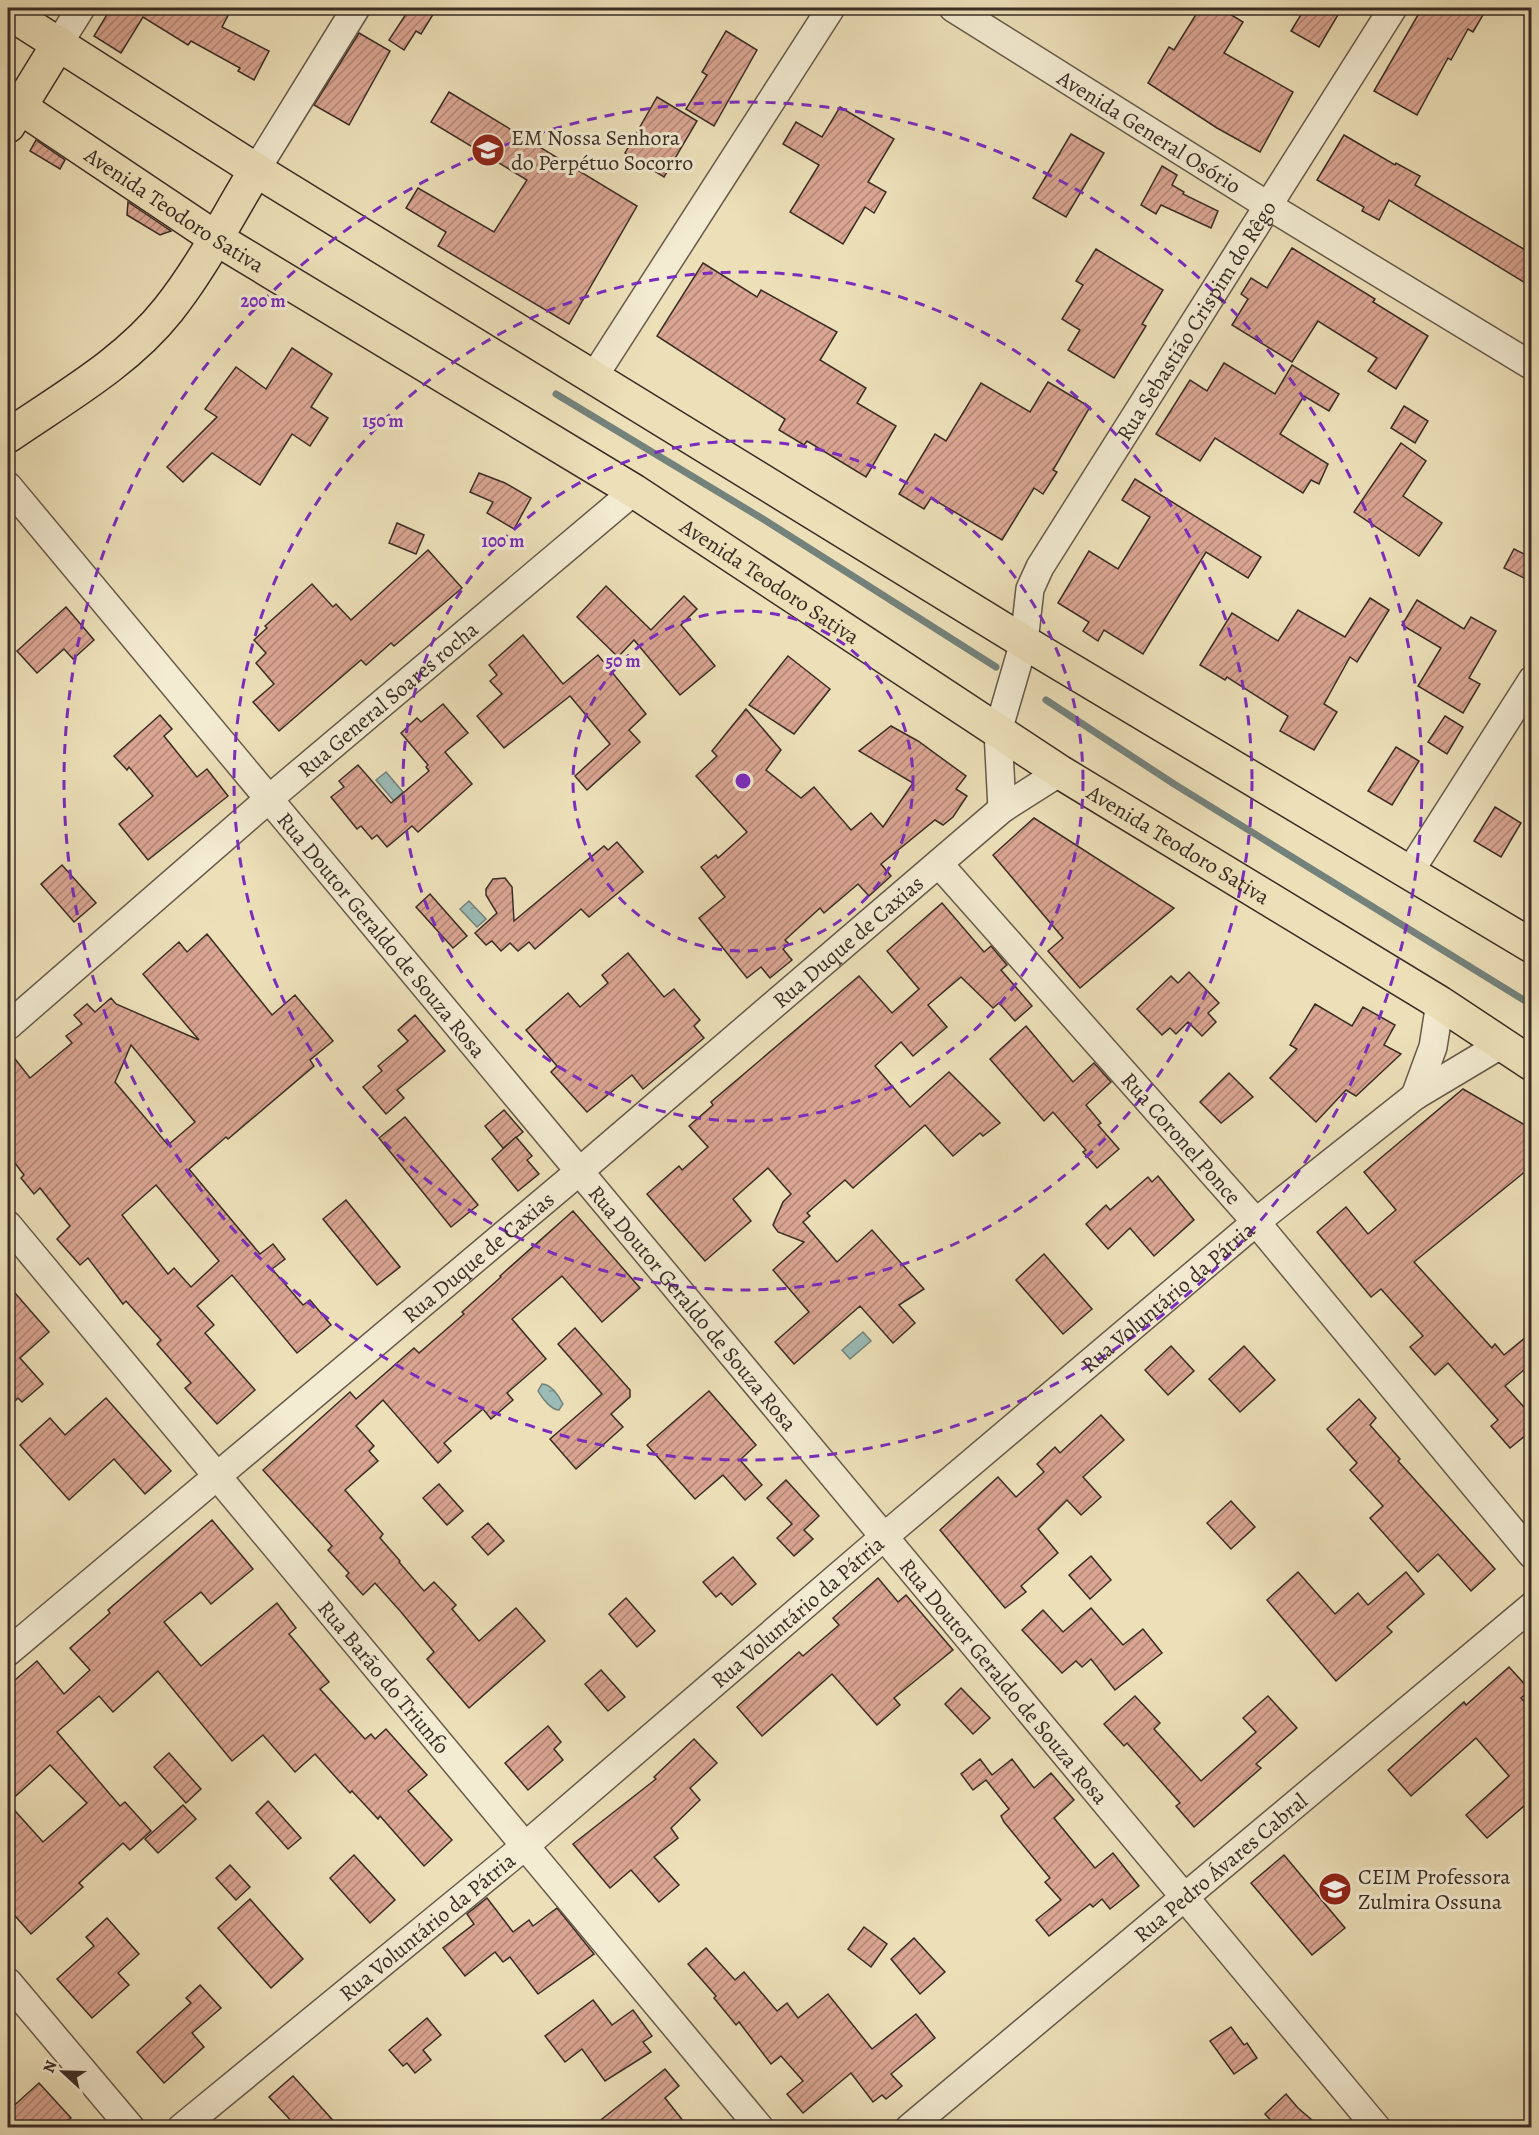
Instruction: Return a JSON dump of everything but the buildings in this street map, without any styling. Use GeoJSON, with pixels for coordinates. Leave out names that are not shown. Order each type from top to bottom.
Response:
{"type":"FeatureCollection","features":[{"type":"Feature","properties":{"kind":"main road"},"geometry":{"type":"LineString","coordinates":[[8,12],[256,170],[593,378],[1024,642],[1532,946]]}},
{"type":"Feature","properties":{"kind":"main road"},"geometry":{"type":"LineString","coordinates":[[12,111],[58,43]]}},
{"type":"Feature","properties":{"kind":"main road","name":"Avenida Teodoro Sativa"},"geometry":{"type":"LineString","coordinates":[[12,111],[217,239],[634,491],[1060,772],[1440,1003],[1532,1064]]}},
{"type":"Feature","properties":{"kind":"main road"},"geometry":{"type":"LineString","coordinates":[[8,436],[105,370],[168,310],[217,239],[256,170]]}},
{"type":"Feature","properties":{"kind":"street"},"geometry":{"type":"LineString","coordinates":[[58,43],[81,8]]}},
{"type":"Feature","properties":{"kind":"street"},"geometry":{"type":"LineString","coordinates":[[256,170],[356,8]]}},
{"type":"Feature","properties":{"kind":"street"},"geometry":{"type":"LineString","coordinates":[[593,378],[831,8]]}},
{"type":"Feature","properties":{"kind":"street","name":"Avenida General Osório"},"geometry":{"type":"LineString","coordinates":[[953,8],[1267,205],[1532,366]]}},
{"type":"Feature","properties":{"kind":"street","name":"Rua Sebastião Crispim do Rêgo"},"geometry":{"type":"LineString","coordinates":[[1002,809],[998,731],[1024,642],[1030,589],[1040,567],[1393,8]]}},
{"type":"Feature","properties":{"kind":"street","name":"Rua Doutor Geraldo de Souza Rosa"},"geometry":{"type":"LineString","coordinates":[[8,486],[581,1170],[1377,2127]]}},
{"type":"Feature","properties":{"kind":"street","name":"Rua General Soares rocha"},"geometry":{"type":"LineString","coordinates":[[8,1026],[270,798],[634,491]]}},
{"type":"Feature","properties":{"kind":"street"},"geometry":{"type":"LineString","coordinates":[[1409,873],[1532,680]]}},
{"type":"Feature","properties":{"kind":"street","name":"Rua Duque de Caxias"},"geometry":{"type":"LineString","coordinates":[[8,1652],[581,1170],[1002,809],[1060,772]]}},
{"type":"Feature","properties":{"kind":"street","name":"Rua Coronel Ponce"},"geometry":{"type":"LineString","coordinates":[[939,864],[1256,1222],[1532,1555]]}},
{"type":"Feature","properties":{"kind":"street"},"geometry":{"type":"LineString","coordinates":[[1415,1096],[1433,1047],[1440,1003]]}},
{"type":"Feature","properties":{"kind":"street","name":"Rua Voluntário da Pátria"},"geometry":{"type":"LineString","coordinates":[[181,2127],[525,1846],[885,1536],[1256,1222],[1415,1096],[1502,1044]]}},
{"type":"Feature","properties":{"kind":"street","name":"Rua Barão do Triunfo"},"geometry":{"type":"LineString","coordinates":[[8,1225],[216,1478],[760,2127]]}},
{"type":"Feature","properties":{"kind":"street","name":"Rua Pedro Ávares Cabral"},"geometry":{"type":"LineString","coordinates":[[909,2127],[1532,1606]]}},
{"type":"Feature","properties":{"kind":"street"},"geometry":{"type":"LineString","coordinates":[[8,1982],[131,2127]]}},
{"type":"Feature","properties":{"kind":"water"},"geometry":{"type":"Polygon","coordinates":[[[386,772],[403,792],[394,801],[376,780],[386,772]]]}},
{"type":"Feature","properties":{"kind":"water"},"geometry":{"type":"Polygon","coordinates":[[[469,901],[486,919],[477,927],[460,909],[469,901]]]}},
{"type":"Feature","properties":{"kind":"water"},"geometry":{"type":"Polygon","coordinates":[[[863,1332],[871,1341],[850,1359],[842,1350],[863,1332]]]}},
{"type":"Feature","properties":{"kind":"water"},"geometry":{"type":"Polygon","coordinates":[[[542,1384],[552,1388],[563,1404],[559,1410],[550,1406],[538,1391],[542,1384]]]}},
{"type":"Feature","properties":{"kind":"waterway"},"geometry":{"type":"LineString","coordinates":[[556,394],[763,519],[996,667]]}},
{"type":"Feature","properties":{"kind":"waterway"},"geometry":{"type":"LineString","coordinates":[[1046,700],[1174,784],[1532,1005]]}},
{"type":"Feature","properties":{"kind":"place","name":"EM Nossa Senhora do Perpétuo Socorro"},"geometry":{"type":"Point","coordinates":[488,150]}},
{"type":"Feature","properties":{"kind":"place","name":"CEIM Professora Zulmira Ossuna"},"geometry":{"type":"Point","coordinates":[1335,1889]}}]}
